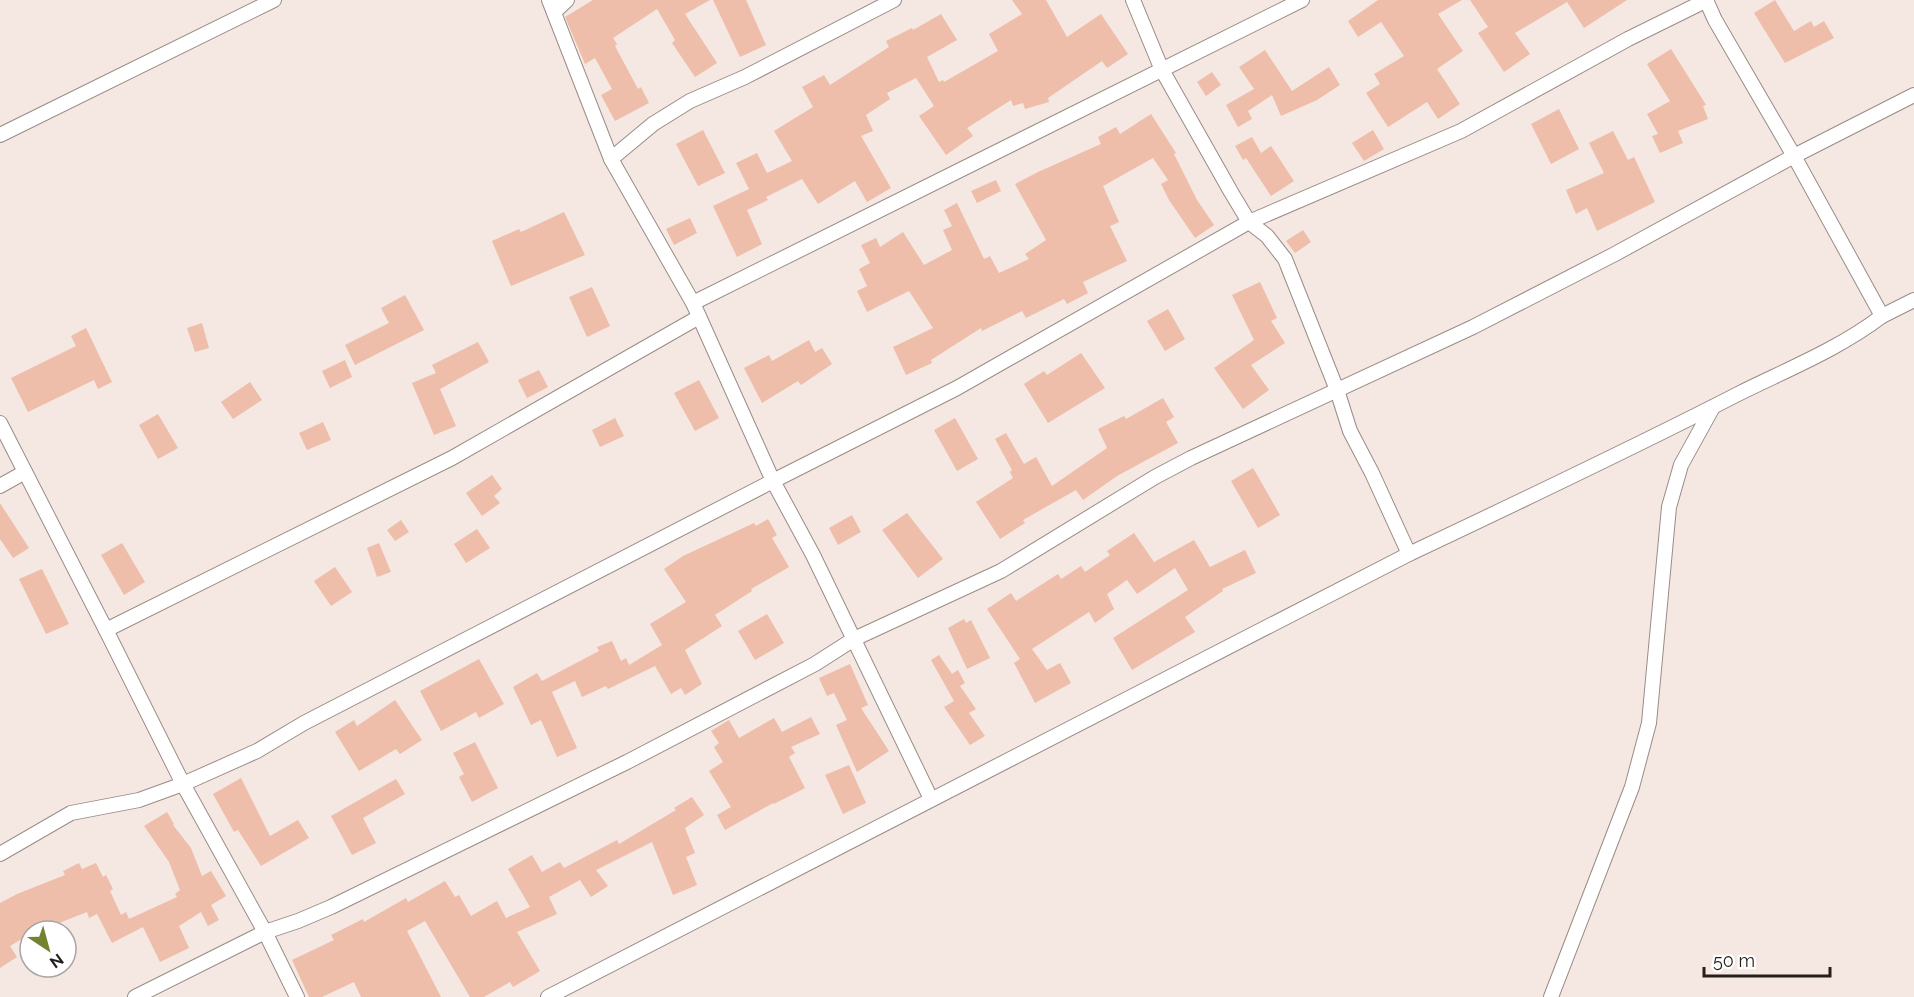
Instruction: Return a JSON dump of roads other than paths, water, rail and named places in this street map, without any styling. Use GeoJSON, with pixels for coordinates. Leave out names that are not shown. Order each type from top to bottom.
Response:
{"type":"FeatureCollection","features":[{"type":"Feature","properties":{"kind":"street"},"geometry":{"type":"LineString","coordinates":[[0,135],[274,0]]}},
{"type":"Feature","properties":{"kind":"street"},"geometry":{"type":"LineString","coordinates":[[567,0],[551,6],[602,141],[693,303],[773,481],[813,555],[931,799]]}},
{"type":"Feature","properties":{"kind":"street"},"geometry":{"type":"LineString","coordinates":[[611,159],[653,124],[690,101],[745,77],[894,0]]}},
{"type":"Feature","properties":{"kind":"street"},"geometry":{"type":"LineString","coordinates":[[1133,0],[1162,69],[1249,222],[1267,236],[1285,259],[1337,390],[1350,431],[1409,554]]}},
{"type":"Feature","properties":{"kind":"street"},"geometry":{"type":"LineString","coordinates":[[693,303],[1302,0]]}},
{"type":"Feature","properties":{"kind":"street"},"geometry":{"type":"LineString","coordinates":[[0,854],[71,813],[139,800],[183,784],[257,751],[304,723],[957,388],[1249,222],[1461,130],[1628,39],[1706,0],[1715,20],[1794,156],[1882,316]]}},
{"type":"Feature","properties":{"kind":"street"},"geometry":{"type":"LineString","coordinates":[[135,997],[265,932],[331,907],[627,762],[815,664],[854,639],[1001,571],[1155,477],[1191,458],[1473,327],[1914,94]]}},
{"type":"Feature","properties":{"kind":"street"},"geometry":{"type":"LineString","coordinates":[[548,997],[1409,554],[1713,407],[1850,337],[1882,316],[1914,300]]}},
{"type":"Feature","properties":{"kind":"street"},"geometry":{"type":"LineString","coordinates":[[106,630],[453,458],[699,316]]}},
{"type":"Feature","properties":{"kind":"street"},"geometry":{"type":"LineString","coordinates":[[1551,997],[1602,869],[1635,777],[1649,723],[1669,507],[1681,465],[1713,407]]}},
{"type":"Feature","properties":{"kind":"street"},"geometry":{"type":"LineString","coordinates":[[0,423],[183,784],[265,932],[297,997]]}},
{"type":"Feature","properties":{"kind":"street"},"geometry":{"type":"LineString","coordinates":[[0,486],[25,472]]}}]}
